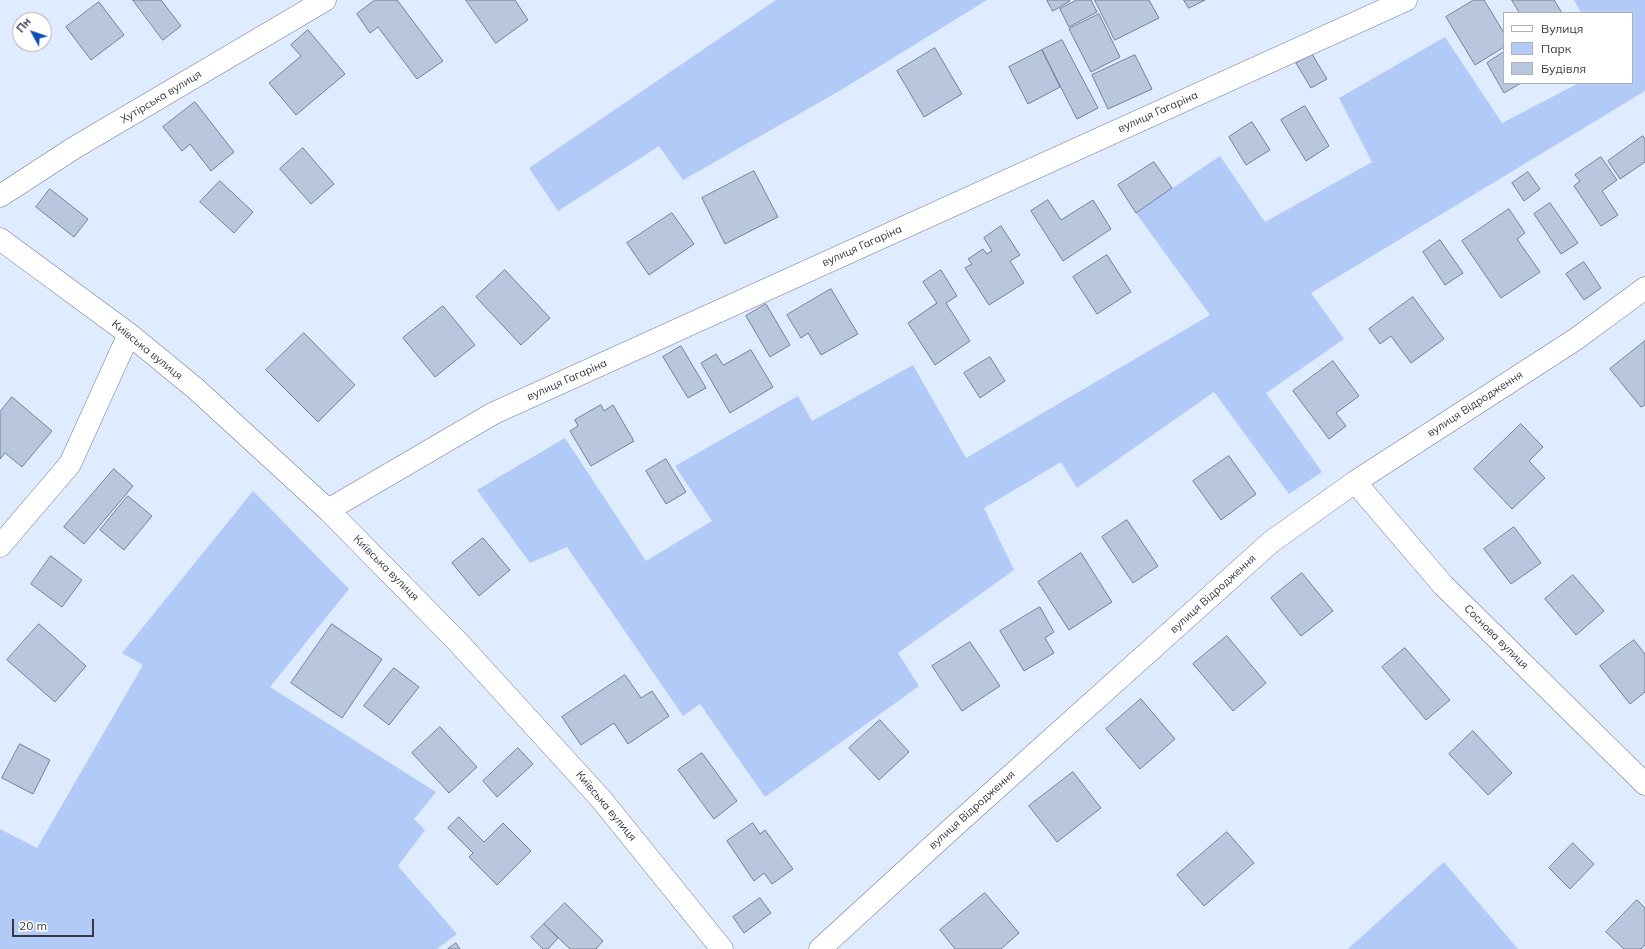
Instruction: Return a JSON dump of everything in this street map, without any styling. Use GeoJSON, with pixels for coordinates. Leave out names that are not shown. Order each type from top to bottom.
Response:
{"type":"FeatureCollection","features":[{"type":"Feature","properties":{"kind":"street","name":"Хутірська вулиця"},"geometry":{"type":"LineString","coordinates":[[0,196],[74,148],[325,0]]}},
{"type":"Feature","properties":{"kind":"street","name":"вулиця Гагаріна"},"geometry":{"type":"LineString","coordinates":[[328,510],[494,413],[1406,0]]}},
{"type":"Feature","properties":{"kind":"street","name":"Київська вулиця"},"geometry":{"type":"LineString","coordinates":[[0,239],[130,334],[196,389],[328,510],[457,640],[596,793],[717,947]]}},
{"type":"Feature","properties":{"kind":"street","name":"вулиця Відродження"},"geometry":{"type":"LineString","coordinates":[[820,949],[1271,542],[1355,482],[1576,339],[1645,288]]}},
{"type":"Feature","properties":{"kind":"street"},"geometry":{"type":"LineString","coordinates":[[0,546],[70,464],[130,334]]}},
{"type":"Feature","properties":{"kind":"street","name":"Соснова вулиця"},"geometry":{"type":"LineString","coordinates":[[1355,482],[1444,585],[1645,784]]}},
{"type":"Feature","properties":{"kind":"green space"},"geometry":{"type":"Polygon","coordinates":[[[776,0],[987,0],[841,90],[683,180],[659,146],[558,211],[529,168],[776,0]]]}},
{"type":"Feature","properties":{"kind":"green space"},"geometry":{"type":"Polygon","coordinates":[[[1574,0],[1645,0],[1645,91],[1311,293],[1344,339],[1266,393],[1322,472],[1289,494],[1214,392],[1077,488],[1061,462],[984,508],[1014,570],[898,653],[919,686],[765,797],[700,704],[683,716],[567,547],[530,563],[477,490],[565,438],[646,561],[712,521],[675,466],[798,396],[812,421],[913,365],[966,458],[1210,315],[1136,213],[1220,156],[1265,222],[1372,162],[1339,98],[1445,37],[1502,123],[1577,84],[1633,84],[1633,12],[1580,12],[1574,0]]]}},
{"type":"Feature","properties":{"kind":"green space"},"geometry":{"type":"Polygon","coordinates":[[[253,491],[349,589],[270,687],[436,792],[414,819],[425,830],[398,866],[457,934],[437,949],[0,949],[0,829],[37,848],[143,665],[122,653],[253,491]]]}},
{"type":"Feature","properties":{"kind":"green space"},"geometry":{"type":"Polygon","coordinates":[[[1444,862],[1518,949],[1348,949],[1444,862]]]}},
{"type":"Feature","properties":{"kind":"building"},"geometry":{"type":"Polygon","coordinates":[[[133,0],[161,0],[181,26],[163,40],[133,0]]]}},
{"type":"Feature","properties":{"kind":"building"},"geometry":{"type":"Polygon","coordinates":[[[375,0],[397,0],[443,61],[417,79],[378,27],[370,33],[357,14],[375,0]]]}},
{"type":"Feature","properties":{"kind":"building"},"geometry":{"type":"Polygon","coordinates":[[[466,0],[515,0],[528,20],[496,43],[466,0]]]}},
{"type":"Feature","properties":{"kind":"building"},"geometry":{"type":"Polygon","coordinates":[[[1047,0],[1069,0],[1070,1],[1053,11],[1047,0]]]}},
{"type":"Feature","properties":{"kind":"building"},"geometry":{"type":"Polygon","coordinates":[[[1077,0],[1091,0],[1097,12],[1069,27],[1060,9],[1077,0]]]}},
{"type":"Feature","properties":{"kind":"building"},"geometry":{"type":"Polygon","coordinates":[[[1095,0],[1149,0],[1159,18],[1115,40],[1095,0]]]}},
{"type":"Feature","properties":{"kind":"building"},"geometry":{"type":"Polygon","coordinates":[[[1184,0],[1205,0],[1189,8],[1184,0]]]}},
{"type":"Feature","properties":{"kind":"building"},"geometry":{"type":"Polygon","coordinates":[[[1474,0],[1484,0],[1503,31],[1503,48],[1475,65],[1446,17],[1474,0]]]}},
{"type":"Feature","properties":{"kind":"building"},"geometry":{"type":"Polygon","coordinates":[[[1512,0],[1554,0],[1561,12],[1519,12],[1512,0]]]}},
{"type":"Feature","properties":{"kind":"building"},"geometry":{"type":"Polygon","coordinates":[[[99,2],[124,35],[91,60],[66,27],[99,2]]]}},
{"type":"Feature","properties":{"kind":"building"},"geometry":{"type":"Polygon","coordinates":[[[1099,14],[1120,57],[1091,72],[1069,29],[1099,14]]]}},
{"type":"Feature","properties":{"kind":"building"},"geometry":{"type":"Polygon","coordinates":[[[308,30],[345,74],[296,115],[269,83],[301,56],[291,45],[308,30]]]}},
{"type":"Feature","properties":{"kind":"building"},"geometry":{"type":"Polygon","coordinates":[[[1062,40],[1098,108],[1077,119],[1042,50],[1062,40]]]}},
{"type":"Feature","properties":{"kind":"building"},"geometry":{"type":"Polygon","coordinates":[[[935,48],[962,94],[924,117],[897,71],[935,48]]]}},
{"type":"Feature","properties":{"kind":"building"},"geometry":{"type":"Polygon","coordinates":[[[1042,50],[1060,87],[1028,104],[1009,67],[1042,50]]]}},
{"type":"Feature","properties":{"kind":"building"},"geometry":{"type":"Polygon","coordinates":[[[1503,53],[1503,84],[1519,84],[1504,93],[1487,63],[1503,53]]]}},
{"type":"Feature","properties":{"kind":"building"},"geometry":{"type":"Polygon","coordinates":[[[1312,54],[1327,79],[1311,88],[1296,63],[1312,54]]]}},
{"type":"Feature","properties":{"kind":"building"},"geometry":{"type":"Polygon","coordinates":[[[1135,55],[1152,89],[1108,109],[1092,75],[1135,55]]]}},
{"type":"Feature","properties":{"kind":"building"},"geometry":{"type":"Polygon","coordinates":[[[195,102],[234,152],[211,171],[190,144],[182,151],[163,127],[195,102]]]}},
{"type":"Feature","properties":{"kind":"building"},"geometry":{"type":"Polygon","coordinates":[[[1305,106],[1329,146],[1306,161],[1281,120],[1305,106]]]}},
{"type":"Feature","properties":{"kind":"building"},"geometry":{"type":"Polygon","coordinates":[[[1252,122],[1270,150],[1246,165],[1229,137],[1252,122]]]}},
{"type":"Feature","properties":{"kind":"building"},"geometry":{"type":"Polygon","coordinates":[[[1643,136],[1645,139],[1645,162],[1620,179],[1608,161],[1643,136]]]}},
{"type":"Feature","properties":{"kind":"building"},"geometry":{"type":"Polygon","coordinates":[[[303,148],[334,184],[311,204],[280,169],[303,148]]]}},
{"type":"Feature","properties":{"kind":"building"},"geometry":{"type":"Polygon","coordinates":[[[1601,157],[1617,180],[1602,191],[1618,215],[1601,226],[1574,186],[1580,181],[1575,175],[1601,157]]]}},
{"type":"Feature","properties":{"kind":"building"},"geometry":{"type":"Polygon","coordinates":[[[1154,162],[1172,188],[1136,213],[1118,185],[1154,162]]]}},
{"type":"Feature","properties":{"kind":"building"},"geometry":{"type":"Polygon","coordinates":[[[754,171],[778,217],[725,244],[702,198],[754,171]]]}},
{"type":"Feature","properties":{"kind":"building"},"geometry":{"type":"Polygon","coordinates":[[[1528,172],[1540,189],[1524,201],[1512,183],[1528,172]]]}},
{"type":"Feature","properties":{"kind":"building"},"geometry":{"type":"Polygon","coordinates":[[[220,181],[253,212],[234,233],[200,202],[220,181]]]}},
{"type":"Feature","properties":{"kind":"building"},"geometry":{"type":"Polygon","coordinates":[[[50,189],[88,219],[74,237],[36,207],[50,189]]]}},
{"type":"Feature","properties":{"kind":"building"},"geometry":{"type":"Polygon","coordinates":[[[1048,200],[1061,220],[1093,200],[1111,229],[1063,261],[1031,211],[1048,200]]]}},
{"type":"Feature","properties":{"kind":"building"},"geometry":{"type":"Polygon","coordinates":[[[1550,203],[1578,243],[1561,254],[1534,214],[1550,203]]]}},
{"type":"Feature","properties":{"kind":"building"},"geometry":{"type":"Polygon","coordinates":[[[1509,209],[1525,233],[1517,239],[1540,272],[1501,298],[1462,241],[1509,209]]]}},
{"type":"Feature","properties":{"kind":"building"},"geometry":{"type":"Polygon","coordinates":[[[672,213],[694,244],[649,275],[627,243],[672,213]]]}},
{"type":"Feature","properties":{"kind":"building"},"geometry":{"type":"Polygon","coordinates":[[[1001,226],[1020,255],[1010,261],[1024,283],[989,305],[965,268],[972,264],[968,259],[983,249],[987,254],[992,251],[984,238],[1001,226]]]}},
{"type":"Feature","properties":{"kind":"building"},"geometry":{"type":"Polygon","coordinates":[[[1440,240],[1463,273],[1445,285],[1423,252],[1440,240]]]}},
{"type":"Feature","properties":{"kind":"building"},"geometry":{"type":"Polygon","coordinates":[[[1107,255],[1131,292],[1097,314],[1073,277],[1107,255]]]}},
{"type":"Feature","properties":{"kind":"building"},"geometry":{"type":"Polygon","coordinates":[[[1584,262],[1601,288],[1584,300],[1566,274],[1584,262]]]}},
{"type":"Feature","properties":{"kind":"building"},"geometry":{"type":"Polygon","coordinates":[[[505,270],[550,318],[521,345],[476,297],[505,270]]]}},
{"type":"Feature","properties":{"kind":"building"},"geometry":{"type":"Polygon","coordinates":[[[941,270],[957,296],[946,303],[970,341],[935,365],[908,323],[937,303],[923,282],[941,270]]]}},
{"type":"Feature","properties":{"kind":"building"},"geometry":{"type":"Polygon","coordinates":[[[831,289],[858,334],[821,355],[808,333],[801,338],[787,315],[831,289]]]}},
{"type":"Feature","properties":{"kind":"building"},"geometry":{"type":"Polygon","coordinates":[[[1413,297],[1444,339],[1411,363],[1391,336],[1380,344],[1369,329],[1413,297]]]}},
{"type":"Feature","properties":{"kind":"building"},"geometry":{"type":"Polygon","coordinates":[[[766,304],[790,345],[770,357],[746,316],[766,304]]]}},
{"type":"Feature","properties":{"kind":"building"},"geometry":{"type":"Polygon","coordinates":[[[443,306],[475,345],[435,377],[403,338],[443,306]]]}},
{"type":"Feature","properties":{"kind":"building"},"geometry":{"type":"Polygon","coordinates":[[[304,333],[355,385],[318,422],[266,370],[304,333]]]}},
{"type":"Feature","properties":{"kind":"building"},"geometry":{"type":"Polygon","coordinates":[[[1645,341],[1645,405],[1641,407],[1610,369],[1645,341]]]}},
{"type":"Feature","properties":{"kind":"building"},"geometry":{"type":"Polygon","coordinates":[[[681,346],[706,388],[688,398],[663,357],[681,346]]]}},
{"type":"Feature","properties":{"kind":"building"},"geometry":{"type":"Polygon","coordinates":[[[751,350],[773,387],[730,413],[701,363],[716,354],[723,365],[751,350]]]}},
{"type":"Feature","properties":{"kind":"building"},"geometry":{"type":"Polygon","coordinates":[[[990,357],[1005,381],[980,398],[964,373],[990,357]]]}},
{"type":"Feature","properties":{"kind":"building"},"geometry":{"type":"Polygon","coordinates":[[[1333,361],[1359,396],[1336,413],[1346,426],[1329,439],[1293,391],[1333,361]]]}},
{"type":"Feature","properties":{"kind":"building"},"geometry":{"type":"Polygon","coordinates":[[[12,397],[52,431],[22,467],[5,453],[0,459],[0,412],[12,397]]]}},
{"type":"Feature","properties":{"kind":"building"},"geometry":{"type":"Polygon","coordinates":[[[601,405],[604,411],[613,405],[634,441],[591,466],[570,431],[578,426],[575,420],[601,405]]]}},
{"type":"Feature","properties":{"kind":"building"},"geometry":{"type":"Polygon","coordinates":[[[1521,424],[1543,447],[1529,461],[1545,478],[1512,509],[1474,469],[1521,424]]]}},
{"type":"Feature","properties":{"kind":"building"},"geometry":{"type":"Polygon","coordinates":[[[1229,456],[1256,494],[1221,520],[1193,481],[1229,456]]]}},
{"type":"Feature","properties":{"kind":"building"},"geometry":{"type":"Polygon","coordinates":[[[666,459],[686,492],[666,504],[646,471],[666,459]]]}},
{"type":"Feature","properties":{"kind":"building"},"geometry":{"type":"Polygon","coordinates":[[[114,469],[133,486],[84,544],[64,527],[114,469]]]}},
{"type":"Feature","properties":{"kind":"building"},"geometry":{"type":"Polygon","coordinates":[[[128,496],[152,516],[124,550],[100,530],[128,496]]]}},
{"type":"Feature","properties":{"kind":"building"},"geometry":{"type":"Polygon","coordinates":[[[1127,520],[1158,566],[1133,583],[1102,537],[1127,520]]]}},
{"type":"Feature","properties":{"kind":"building"},"geometry":{"type":"Polygon","coordinates":[[[1514,527],[1541,563],[1511,584],[1484,549],[1514,527]]]}},
{"type":"Feature","properties":{"kind":"building"},"geometry":{"type":"Polygon","coordinates":[[[483,538],[510,570],[479,596],[452,563],[483,538]]]}},
{"type":"Feature","properties":{"kind":"building"},"geometry":{"type":"Polygon","coordinates":[[[1081,553],[1112,602],[1069,630],[1038,582],[1081,553]]]}},
{"type":"Feature","properties":{"kind":"building"},"geometry":{"type":"Polygon","coordinates":[[[51,556],[82,580],[62,607],[31,584],[51,556]]]}},
{"type":"Feature","properties":{"kind":"building"},"geometry":{"type":"Polygon","coordinates":[[[1302,573],[1333,611],[1301,636],[1271,598],[1302,573]]]}},
{"type":"Feature","properties":{"kind":"building"},"geometry":{"type":"Polygon","coordinates":[[[1573,575],[1604,611],[1576,635],[1545,599],[1573,575]]]}},
{"type":"Feature","properties":{"kind":"building"},"geometry":{"type":"Polygon","coordinates":[[[1040,607],[1054,632],[1045,638],[1054,653],[1024,671],[1000,631],[1040,607]]]}},
{"type":"Feature","properties":{"kind":"building"},"geometry":{"type":"Polygon","coordinates":[[[39,624],[86,666],[55,702],[7,660],[39,624]]]}},
{"type":"Feature","properties":{"kind":"building"},"geometry":{"type":"Polygon","coordinates":[[[332,624],[382,659],[342,718],[291,683],[332,624]]]}},
{"type":"Feature","properties":{"kind":"building"},"geometry":{"type":"Polygon","coordinates":[[[1227,636],[1266,683],[1233,711],[1193,664],[1227,636]]]}},
{"type":"Feature","properties":{"kind":"building"},"geometry":{"type":"Polygon","coordinates":[[[1634,640],[1645,654],[1645,692],[1630,704],[1600,666],[1634,640]]]}},
{"type":"Feature","properties":{"kind":"building"},"geometry":{"type":"Polygon","coordinates":[[[970,642],[1000,686],[962,711],[932,666],[970,642]]]}},
{"type":"Feature","properties":{"kind":"building"},"geometry":{"type":"Polygon","coordinates":[[[1405,648],[1450,700],[1426,720],[1382,667],[1405,648]]]}},
{"type":"Feature","properties":{"kind":"building"},"geometry":{"type":"Polygon","coordinates":[[[394,668],[419,687],[389,725],[364,706],[394,668]]]}},
{"type":"Feature","properties":{"kind":"building"},"geometry":{"type":"Polygon","coordinates":[[[625,675],[641,698],[652,691],[669,716],[628,744],[614,723],[581,745],[562,717],[625,675]]]}},
{"type":"Feature","properties":{"kind":"building"},"geometry":{"type":"Polygon","coordinates":[[[1141,699],[1175,739],[1140,769],[1106,729],[1141,699]]]}},
{"type":"Feature","properties":{"kind":"building"},"geometry":{"type":"Polygon","coordinates":[[[880,720],[909,752],[879,780],[849,748],[880,720]]]}},
{"type":"Feature","properties":{"kind":"building"},"geometry":{"type":"Polygon","coordinates":[[[440,727],[477,767],[449,793],[412,753],[440,727]]]}},
{"type":"Feature","properties":{"kind":"building"},"geometry":{"type":"Polygon","coordinates":[[[1473,731],[1512,773],[1488,795],[1449,754],[1473,731]]]}},
{"type":"Feature","properties":{"kind":"building"},"geometry":{"type":"Polygon","coordinates":[[[20,744],[50,760],[33,794],[2,778],[20,744]]]}},
{"type":"Feature","properties":{"kind":"building"},"geometry":{"type":"Polygon","coordinates":[[[518,748],[533,764],[497,797],[483,781],[518,748]]]}},
{"type":"Feature","properties":{"kind":"building"},"geometry":{"type":"Polygon","coordinates":[[[702,753],[737,801],[714,819],[678,770],[702,753]]]}},
{"type":"Feature","properties":{"kind":"building"},"geometry":{"type":"Polygon","coordinates":[[[1073,772],[1101,808],[1057,842],[1029,806],[1073,772]]]}},
{"type":"Feature","properties":{"kind":"building"},"geometry":{"type":"Polygon","coordinates":[[[459,817],[484,842],[503,823],[531,851],[497,885],[469,857],[473,853],[448,828],[459,817]]]}},
{"type":"Feature","properties":{"kind":"building"},"geometry":{"type":"Polygon","coordinates":[[[753,823],[760,834],[765,830],[793,869],[772,884],[764,873],[754,881],[727,841],[753,823]]]}},
{"type":"Feature","properties":{"kind":"building"},"geometry":{"type":"Polygon","coordinates":[[[1227,832],[1254,863],[1204,906],[1177,875],[1227,832]]]}},
{"type":"Feature","properties":{"kind":"building"},"geometry":{"type":"Polygon","coordinates":[[[1573,843],[1594,864],[1570,889],[1549,868],[1573,843]]]}},
{"type":"Feature","properties":{"kind":"building"},"geometry":{"type":"Polygon","coordinates":[[[985,893],[1019,933],[1001,949],[955,949],[940,930],[985,893]]]}},
{"type":"Feature","properties":{"kind":"building"},"geometry":{"type":"Polygon","coordinates":[[[760,898],[771,913],[744,933],[733,917],[760,898]]]}},
{"type":"Feature","properties":{"kind":"building"},"geometry":{"type":"Polygon","coordinates":[[[1637,900],[1645,908],[1645,945],[1641,949],[1624,949],[1606,932],[1637,900]]]}},
{"type":"Feature","properties":{"kind":"building"},"geometry":{"type":"Polygon","coordinates":[[[565,903],[603,941],[596,949],[570,949],[544,924],[565,903]]]}},
{"type":"Feature","properties":{"kind":"building"},"geometry":{"type":"Polygon","coordinates":[[[544,924],[558,938],[548,949],[543,949],[531,937],[544,924]]]}},
{"type":"Feature","properties":{"kind":"building"},"geometry":{"type":"Polygon","coordinates":[[[456,943],[460,949],[448,949],[456,943]]]}}]}
